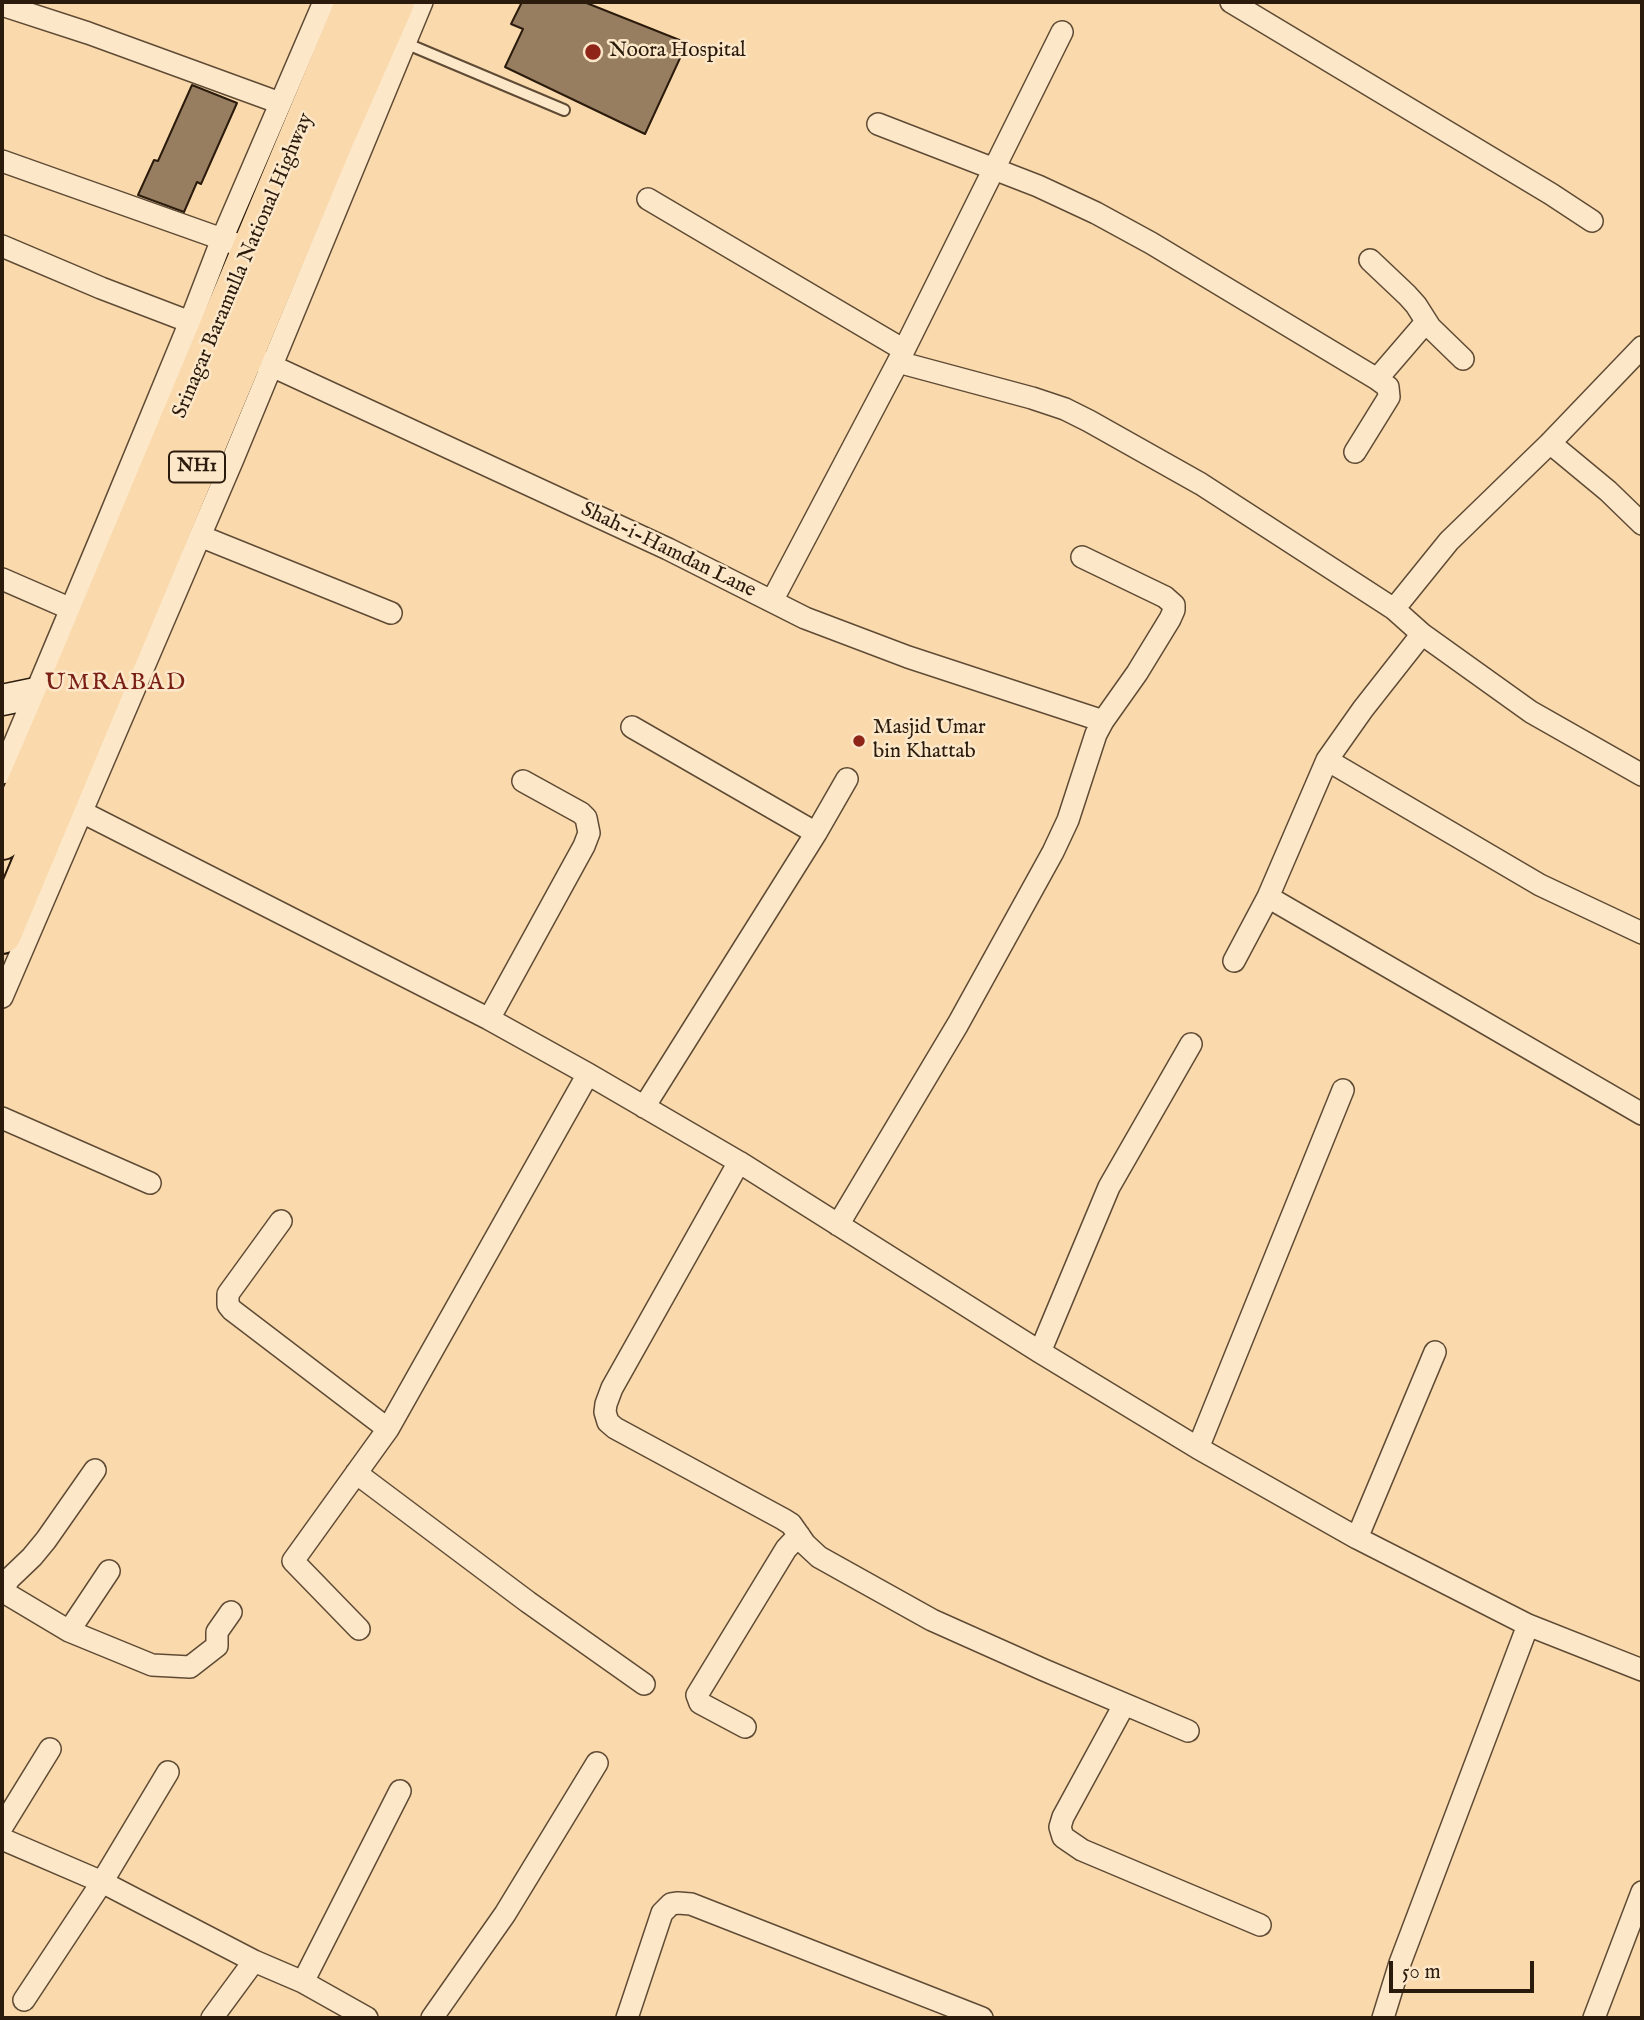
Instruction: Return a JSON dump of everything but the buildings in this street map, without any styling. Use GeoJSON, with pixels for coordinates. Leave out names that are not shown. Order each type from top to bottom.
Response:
{"type":"FeatureCollection","features":[{"type":"Feature","properties":{"kind":"highway","name":"Srinagar Baramulla National Highway"},"geometry":{"type":"LineString","coordinates":[[2,840],[54,720],[236,245],[270,165],[355,2]]}},
{"type":"Feature","properties":{"kind":"highway","name":"NH1"},"geometry":{"type":"LineString","coordinates":[[2,934],[70,806],[258,360],[332,145],[395,2]]}},
{"type":"Feature","properties":{"kind":"street"},"geometry":{"type":"LineString","coordinates":[[270,165],[280,103],[324,2]]}},
{"type":"Feature","properties":{"kind":"street"},"geometry":{"type":"LineString","coordinates":[[2,997],[70,806],[200,536],[258,360],[422,2]]}},
{"type":"Feature","properties":{"kind":"street"},"geometry":{"type":"LineString","coordinates":[[1231,2],[1592,221]]}},
{"type":"Feature","properties":{"kind":"street"},"geometry":{"type":"LineString","coordinates":[[2,5],[88,33],[280,103]]}},
{"type":"Feature","properties":{"kind":"street"},"geometry":{"type":"LineString","coordinates":[[772,601],[901,356],[1062,32]]}},
{"type":"Feature","properties":{"kind":"street"},"geometry":{"type":"LineString","coordinates":[[878,124],[1050,191],[1151,243],[1377,379],[1388,387],[1389,397],[1355,452]]}},
{"type":"Feature","properties":{"kind":"street"},"geometry":{"type":"LineString","coordinates":[[2,161],[236,245],[190,322],[2,772]]}},
{"type":"Feature","properties":{"kind":"street"},"geometry":{"type":"LineString","coordinates":[[648,199],[901,356],[1065,410],[1201,484],[1394,608],[1422,634],[1531,712],[1642,775]]}},
{"type":"Feature","properties":{"kind":"street"},"geometry":{"type":"LineString","coordinates":[[2,246],[190,322]]}},
{"type":"Feature","properties":{"kind":"street"},"geometry":{"type":"LineString","coordinates":[[1370,261],[1407,295],[1426,322],[1463,359]]}},
{"type":"Feature","properties":{"kind":"street"},"geometry":{"type":"LineString","coordinates":[[1377,379],[1426,322]]}},
{"type":"Feature","properties":{"kind":"street"},"geometry":{"type":"LineString","coordinates":[[1394,608],[1449,541],[1550,443],[1642,347]]}},
{"type":"Feature","properties":{"kind":"street","name":"Shah-i-Hamdan Lane"},"geometry":{"type":"LineString","coordinates":[[258,360],[668,549],[841,633],[1103,721]]}},
{"type":"Feature","properties":{"kind":"street"},"geometry":{"type":"LineString","coordinates":[[1550,443],[1608,491],[1642,524]]}},
{"type":"Feature","properties":{"kind":"street"},"geometry":{"type":"LineString","coordinates":[[200,536],[391,613]]}},
{"type":"Feature","properties":{"kind":"street"},"geometry":{"type":"LineString","coordinates":[[838,1225],[958,1024],[1062,836],[1089,752],[1103,721],[1137,673],[1174,610],[1174,605],[1165,597],[1082,556]]}},
{"type":"Feature","properties":{"kind":"street"},"geometry":{"type":"LineString","coordinates":[[2,579],[71,609]]}},
{"type":"Feature","properties":{"kind":"street"},"geometry":{"type":"LineString","coordinates":[[1234,961],[1268,897],[1327,760],[1422,634]]}},
{"type":"Feature","properties":{"kind":"street"},"geometry":{"type":"LineString","coordinates":[[2,700],[36,693]]}},
{"type":"Feature","properties":{"kind":"street"},"geometry":{"type":"LineString","coordinates":[[632,727],[816,833]]}},
{"type":"Feature","properties":{"kind":"street"},"geometry":{"type":"LineString","coordinates":[[1327,760],[1540,886],[1642,933]]}},
{"type":"Feature","properties":{"kind":"street"},"geometry":{"type":"LineString","coordinates":[[644,1107],[847,779]]}},
{"type":"Feature","properties":{"kind":"street"},"geometry":{"type":"LineString","coordinates":[[489,1019],[589,833],[586,818],[581,813],[523,781]]}},
{"type":"Feature","properties":{"kind":"street"},"geometry":{"type":"LineString","coordinates":[[70,806],[489,1019],[588,1074],[739,1162],[1198,1448],[1357,1538],[1528,1625],[1642,1671]]}},
{"type":"Feature","properties":{"kind":"street"},"geometry":{"type":"LineString","coordinates":[[1268,897],[1642,1114]]}},
{"type":"Feature","properties":{"kind":"street"},"geometry":{"type":"LineString","coordinates":[[1040,1352],[1109,1187],[1191,1044]]}},
{"type":"Feature","properties":{"kind":"street"},"geometry":{"type":"LineString","coordinates":[[359,1629],[293,1561],[388,1429],[588,1074]]}},
{"type":"Feature","properties":{"kind":"street"},"geometry":{"type":"LineString","coordinates":[[1198,1448],[1343,1090]]}},
{"type":"Feature","properties":{"kind":"street"},"geometry":{"type":"LineString","coordinates":[[2,1118],[150,1183]]}},
{"type":"Feature","properties":{"kind":"street"},"geometry":{"type":"LineString","coordinates":[[739,1162],[612,1388],[605,1412],[608,1422],[783,1519],[791,1524],[819,1558],[932,1620],[1188,1731]]}},
{"type":"Feature","properties":{"kind":"street"},"geometry":{"type":"LineString","coordinates":[[281,1221],[228,1294],[228,1305],[388,1429]]}},
{"type":"Feature","properties":{"kind":"street"},"geometry":{"type":"LineString","coordinates":[[1357,1538],[1435,1352]]}},
{"type":"Feature","properties":{"kind":"street"},"geometry":{"type":"LineString","coordinates":[[95,1470],[46,1540],[9,1579],[2,1591],[69,1632],[152,1665],[190,1667],[217,1646],[217,1632],[232,1612]]}},
{"type":"Feature","properties":{"kind":"street"},"geometry":{"type":"LineString","coordinates":[[356,1473],[528,1602],[644,1684]]}},
{"type":"Feature","properties":{"kind":"street"},"geometry":{"type":"LineString","coordinates":[[745,1727],[700,1703],[697,1695],[786,1549],[799,1535]]}},
{"type":"Feature","properties":{"kind":"street"},"geometry":{"type":"LineString","coordinates":[[69,1632],[109,1571]]}},
{"type":"Feature","properties":{"kind":"street"},"geometry":{"type":"LineString","coordinates":[[1382,2018],[1400,1963],[1528,1625]]}},
{"type":"Feature","properties":{"kind":"street"},"geometry":{"type":"LineString","coordinates":[[1124,1705],[1063,1817],[1059,1827],[1063,1837],[1082,1850],[1260,1925]]}},
{"type":"Feature","properties":{"kind":"street"},"geometry":{"type":"LineString","coordinates":[[2,1827],[50,1749]]}},
{"type":"Feature","properties":{"kind":"street"},"geometry":{"type":"LineString","coordinates":[[432,2018],[506,1914],[597,1763]]}},
{"type":"Feature","properties":{"kind":"street"},"geometry":{"type":"LineString","coordinates":[[24,2000],[103,1882],[168,1772]]}},
{"type":"Feature","properties":{"kind":"street"},"geometry":{"type":"LineString","coordinates":[[303,1982],[400,1791]]}},
{"type":"Feature","properties":{"kind":"street"},"geometry":{"type":"LineString","coordinates":[[2,1839],[103,1882],[254,1961],[303,1982],[367,2018]]}},
{"type":"Feature","properties":{"kind":"street"},"geometry":{"type":"LineString","coordinates":[[1594,2018],[1642,1892]]}},
{"type":"Feature","properties":{"kind":"street"},"geometry":{"type":"LineString","coordinates":[[627,2018],[662,1913],[666,1907],[678,1903],[691,1904],[982,2018]]}},
{"type":"Feature","properties":{"kind":"street"},"geometry":{"type":"LineString","coordinates":[[212,2018],[254,1961]]}},
{"type":"Feature","properties":{"kind":"lane"},"geometry":{"type":"LineString","coordinates":[[405,43],[564,110]]}},
{"type":"Feature","properties":{"kind":"place","name":"Noora Hospital"},"geometry":{"type":"Point","coordinates":[593,52]}},
{"type":"Feature","properties":{"kind":"place","name":"Masjid Umar bin Khattab"},"geometry":{"type":"Point","coordinates":[859,741]}},
{"type":"Feature","properties":{"kind":"district","name":"UMRABAD"},"geometry":{"type":"Point","coordinates":[116,684]}}]}
